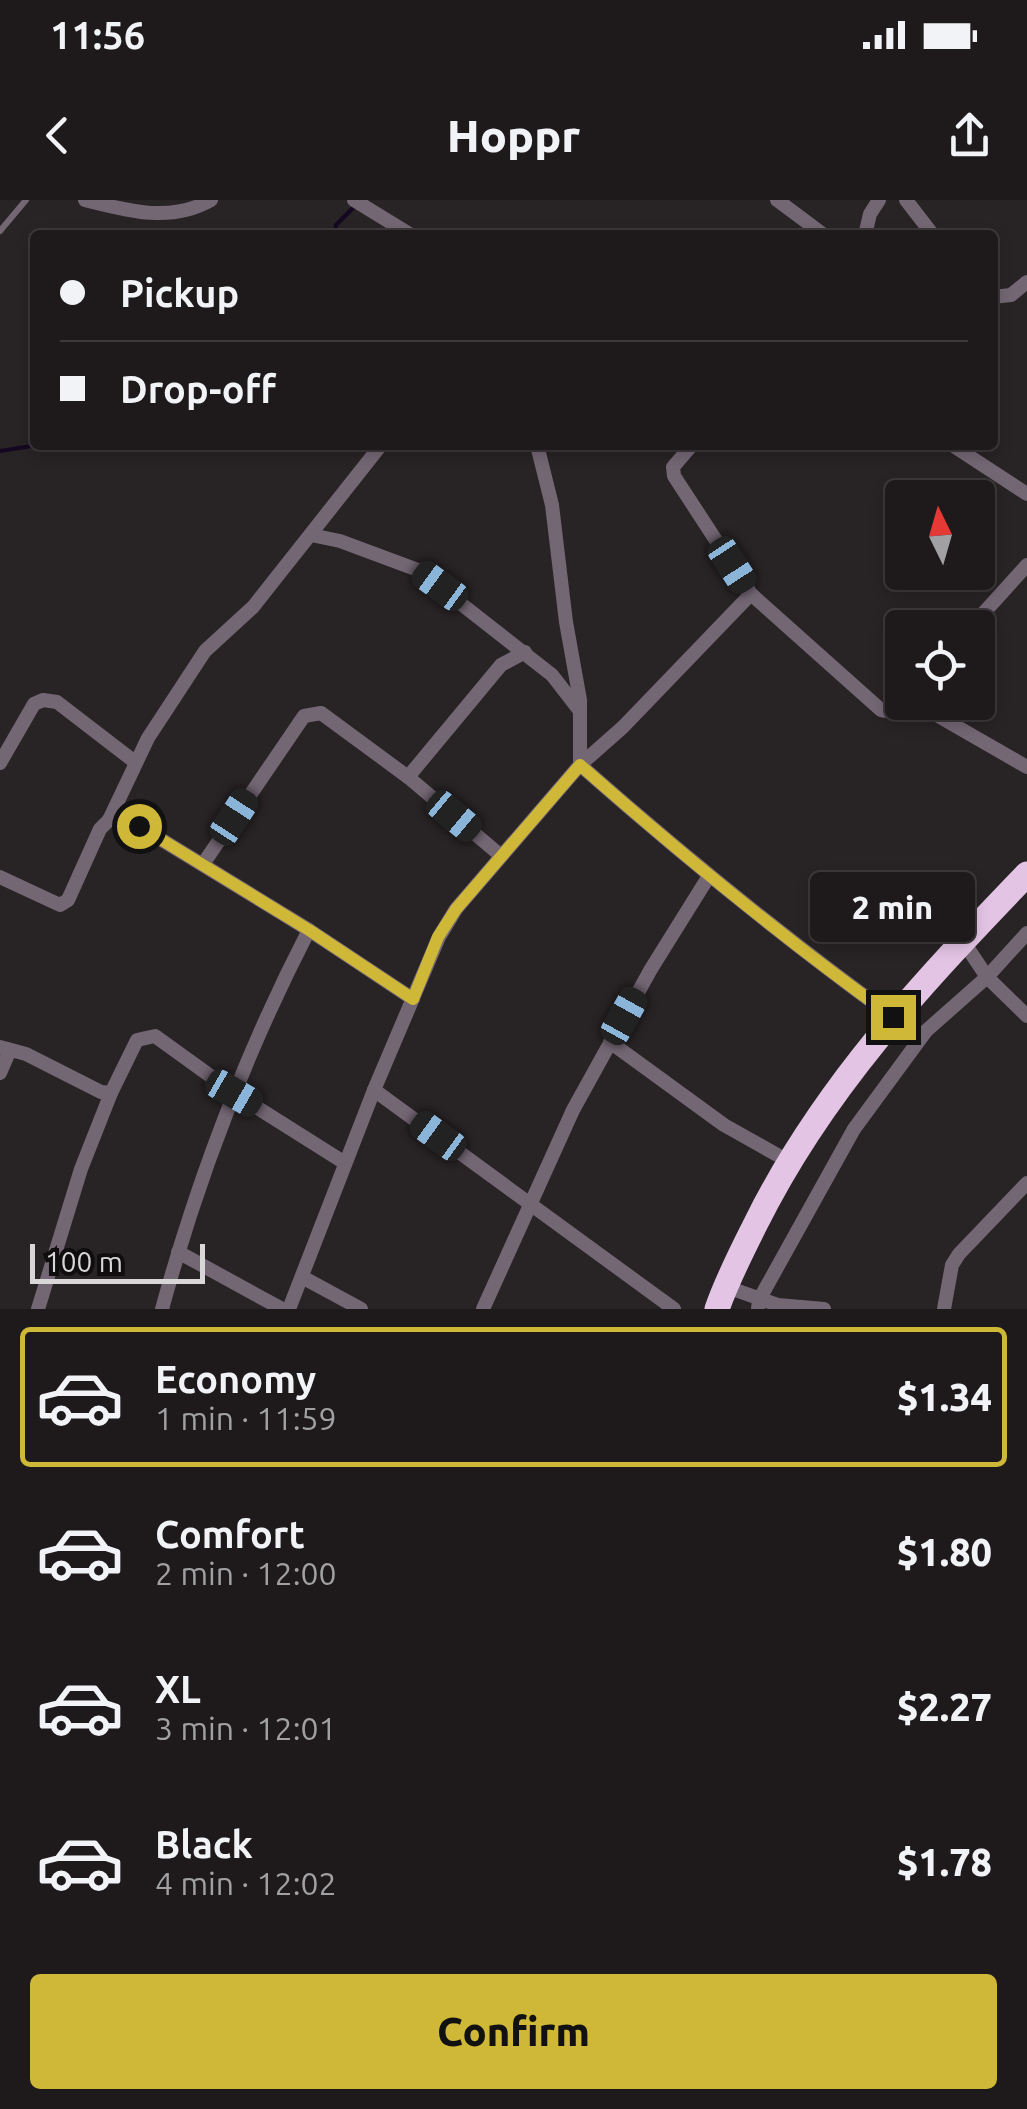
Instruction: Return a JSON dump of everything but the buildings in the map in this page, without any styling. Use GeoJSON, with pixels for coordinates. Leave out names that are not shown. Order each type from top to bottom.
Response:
{"type":"FeatureCollection","features":[{"type":"Feature","properties":{"kind":"highway"},"geometry":{"type":"LineString","coordinates":[[721,1298],[788,1162],[826,1104],[893,1017],[1027,874]]}},
{"type":"Feature","properties":{"kind":"street"},"geometry":{"type":"LineString","coordinates":[[86,200],[157,214],[182,212],[212,200]]}},
{"type":"Feature","properties":{"kind":"street"},"geometry":{"type":"LineString","coordinates":[[776,200],[817,230]]}},
{"type":"Feature","properties":{"kind":"street"},"geometry":{"type":"LineString","coordinates":[[866,230],[879,200]]}},
{"type":"Feature","properties":{"kind":"street"},"geometry":{"type":"LineString","coordinates":[[906,200],[929,230]]}},
{"type":"Feature","properties":{"kind":"street"},"geometry":{"type":"LineString","coordinates":[[360,204],[402,230]]}},
{"type":"Feature","properties":{"kind":"street"},"geometry":{"type":"LineString","coordinates":[[998,296],[1011,295],[1027,282]]}},
{"type":"Feature","properties":{"kind":"street"},"geometry":{"type":"LineString","coordinates":[[0,877],[60,904],[68,900],[136,762],[205,650],[253,607],[377,450]]}},
{"type":"Feature","properties":{"kind":"street"},"geometry":{"type":"LineString","coordinates":[[538,450],[554,521],[580,712],[580,765],[682,856],[893,1017]]}},
{"type":"Feature","properties":{"kind":"street"},"geometry":{"type":"LineString","coordinates":[[688,450],[673,467],[674,476],[751,594],[885,711]]}},
{"type":"Feature","properties":{"kind":"street"},"geometry":{"type":"LineString","coordinates":[[960,450],[1027,494]]}},
{"type":"Feature","properties":{"kind":"street"},"geometry":{"type":"LineString","coordinates":[[311,534],[340,540],[418,570],[552,675],[580,712]]}},
{"type":"Feature","properties":{"kind":"street"},"geometry":{"type":"LineString","coordinates":[[987,610],[1027,566]]}},
{"type":"Feature","properties":{"kind":"street"},"geometry":{"type":"LineString","coordinates":[[178,1252],[285,1309],[302,1277],[438,937],[456,909],[580,765],[751,594]]}},
{"type":"Feature","properties":{"kind":"street"},"geometry":{"type":"LineString","coordinates":[[408,777],[502,664],[525,652]]}},
{"type":"Feature","properties":{"kind":"street"},"geometry":{"type":"LineString","coordinates":[[0,763],[34,704],[43,700],[57,702],[136,762]]}},
{"type":"Feature","properties":{"kind":"street"},"geometry":{"type":"LineString","coordinates":[[203,864],[304,716],[312,712],[321,713],[408,777],[500,855]]}},
{"type":"Feature","properties":{"kind":"street"},"geometry":{"type":"LineString","coordinates":[[946,720],[1027,766]]}},
{"type":"Feature","properties":{"kind":"street"},"geometry":{"type":"LineString","coordinates":[[110,820],[139,826],[413,999]]}},
{"type":"Feature","properties":{"kind":"street"},"geometry":{"type":"LineString","coordinates":[[483,1309],[562,1133],[610,1042],[710,876]]}},
{"type":"Feature","properties":{"kind":"street"},"geometry":{"type":"LineString","coordinates":[[162,1309],[234,1093],[256,1038],[309,930]]}},
{"type":"Feature","properties":{"kind":"street"},"geometry":{"type":"LineString","coordinates":[[759,1304],[854,1129],[926,1032],[987,978],[1027,933]]}},
{"type":"Feature","properties":{"kind":"street"},"geometry":{"type":"LineString","coordinates":[[963,940],[987,978],[1027,1016]]}},
{"type":"Feature","properties":{"kind":"street"},"geometry":{"type":"LineString","coordinates":[[38,1309],[81,1169],[136,1040],[155,1036],[234,1093],[345,1163]]}},
{"type":"Feature","properties":{"kind":"street"},"geometry":{"type":"LineString","coordinates":[[610,1042],[724,1125],[788,1162]]}},
{"type":"Feature","properties":{"kind":"street"},"geometry":{"type":"LineString","coordinates":[[0,1073],[5,1049],[26,1054],[110,1094]]}},
{"type":"Feature","properties":{"kind":"street"},"geometry":{"type":"LineString","coordinates":[[374,1090],[670,1307]]}},
{"type":"Feature","properties":{"kind":"street"},"geometry":{"type":"LineString","coordinates":[[944,1309],[952,1265],[959,1254],[1027,1183]]}},
{"type":"Feature","properties":{"kind":"street"},"geometry":{"type":"LineString","coordinates":[[302,1277],[361,1309]]}},
{"type":"Feature","properties":{"kind":"street"},"geometry":{"type":"LineString","coordinates":[[721,1298],[824,1309]]}},
{"type":"Feature","properties":{"kind":"lane"},"geometry":{"type":"LineString","coordinates":[[0,231],[26,200]]}},
{"type":"Feature","properties":{"kind":"waterway"},"geometry":{"type":"LineString","coordinates":[[336,230],[354,207]]}},
{"type":"Feature","properties":{"kind":"waterway"},"geometry":{"type":"LineString","coordinates":[[0,451],[30,446]]}},
{"type":"Feature","properties":{"kind":"route"},"geometry":{"type":"LineString","coordinates":[[139,826],[413,999],[438,937],[456,909],[580,765],[682,856],[893,1017]]}}]}
